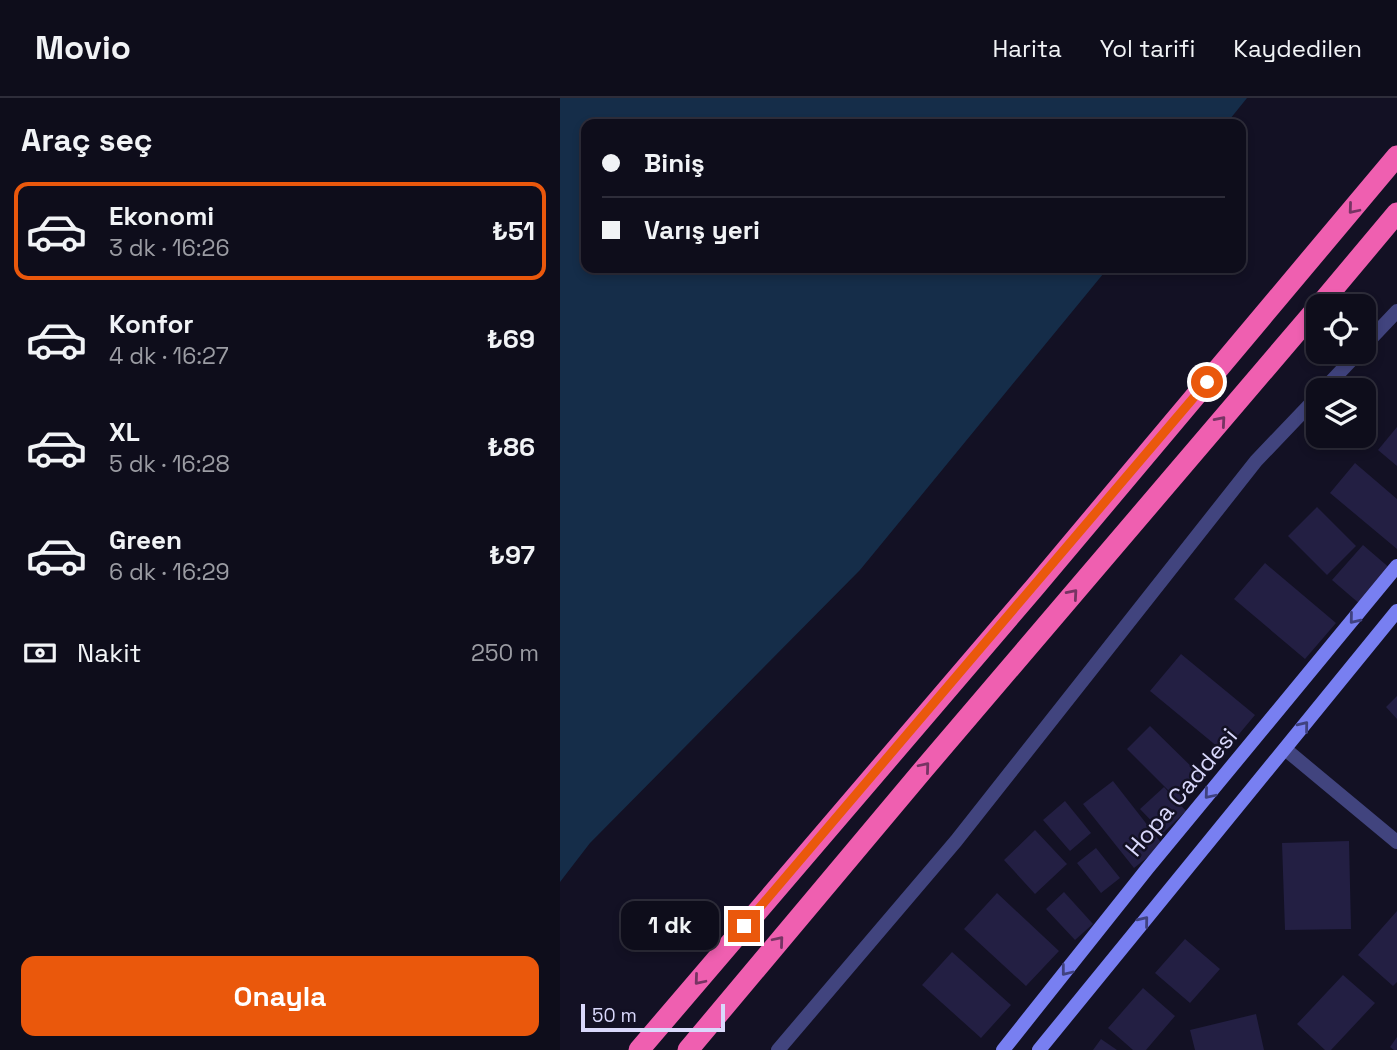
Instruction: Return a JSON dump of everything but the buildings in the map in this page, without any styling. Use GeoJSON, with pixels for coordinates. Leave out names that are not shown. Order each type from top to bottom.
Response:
{"type":"FeatureCollection","features":[{"type":"Feature","properties":{"kind":"highway"},"geometry":{"type":"LineString","coordinates":[[639,1050],[1044,576],[1397,156]]}},
{"type":"Feature","properties":{"kind":"highway"},"geometry":{"type":"LineString","coordinates":[[1329,294],[1397,213]]}},
{"type":"Feature","properties":{"kind":"highway"},"geometry":{"type":"LineString","coordinates":[[688,1050],[1306,321]]}},
{"type":"Feature","properties":{"kind":"main road","name":"Hopa Caddesi"},"geometry":{"type":"LineString","coordinates":[[1003,1050],[1147,869],[1397,566]]}},
{"type":"Feature","properties":{"kind":"main road"},"geometry":{"type":"LineString","coordinates":[[1039,1050],[1397,611]]}},
{"type":"Feature","properties":{"kind":"street"},"geometry":{"type":"LineString","coordinates":[[1376,333],[1397,311]]}},
{"type":"Feature","properties":{"kind":"street"},"geometry":{"type":"LineString","coordinates":[[1334,378],[1348,364]]}},
{"type":"Feature","properties":{"kind":"street"},"geometry":{"type":"LineString","coordinates":[[778,1050],[956,841],[1256,461],[1306,409]]}},
{"type":"Feature","properties":{"kind":"street"},"geometry":{"type":"LineString","coordinates":[[1285,749],[1397,842]]}},
{"type":"Feature","properties":{"kind":"water"},"geometry":{"type":"Polygon","coordinates":[[[560,98],[1247,98],[1230,119],[581,119],[581,273],[1104,273],[860,570],[590,843],[560,882],[560,98]]]}},
{"type":"Feature","properties":{"kind":"route"},"geometry":{"type":"LineString","coordinates":[[744,926],[1207,382]]}}]}
